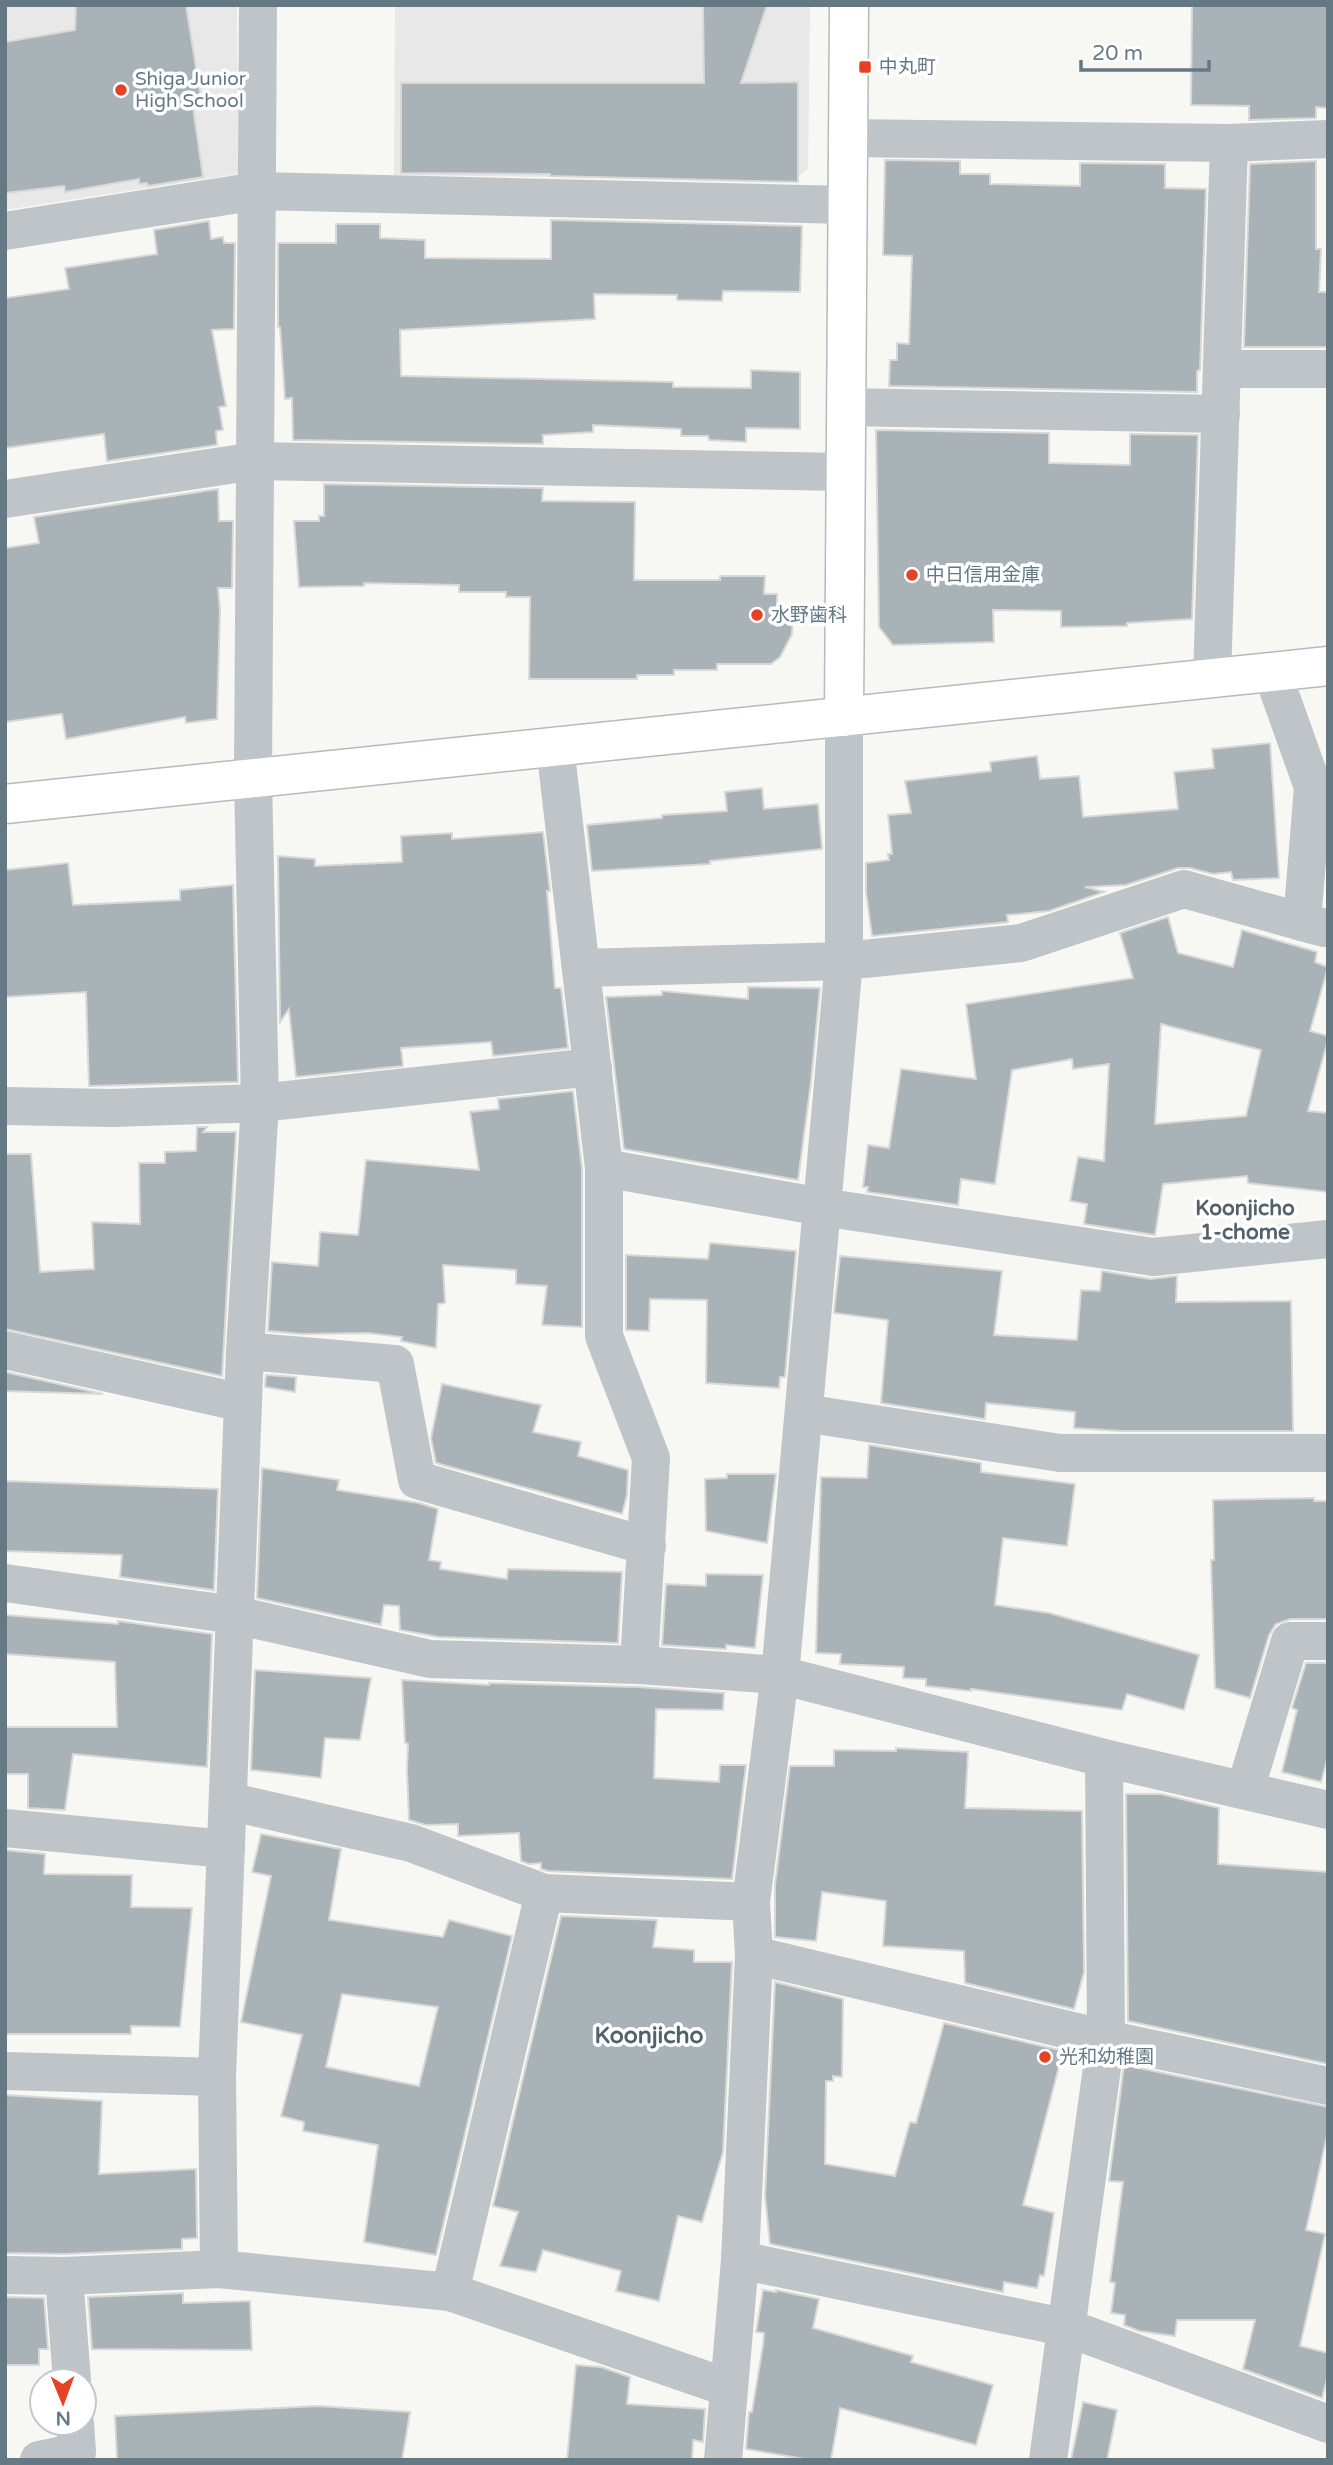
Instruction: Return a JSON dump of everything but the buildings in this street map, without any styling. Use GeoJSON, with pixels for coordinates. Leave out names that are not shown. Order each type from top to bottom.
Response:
{"type":"FeatureCollection","features":[{"type":"Feature","properties":{"kind":"street"},"geometry":{"type":"LineString","coordinates":[[219,2269],[217,2077],[245,1351],[260,1103],[253,778],[258,5]]}},
{"type":"Feature","properties":{"kind":"street"},"geometry":{"type":"LineString","coordinates":[[723,2460],[740,2260],[754,1955],[751,1902],[780,1675],[844,961],[849,5]]}},
{"type":"Feature","properties":{"kind":"street"},"geometry":{"type":"LineString","coordinates":[[847,138],[1229,143],[1328,139]]}},
{"type":"Feature","properties":{"kind":"street"},"geometry":{"type":"LineString","coordinates":[[1212,678],[1229,143]]}},
{"type":"Feature","properties":{"kind":"street"},"geometry":{"type":"LineString","coordinates":[[5,230],[257,191],[847,205]]}},
{"type":"Feature","properties":{"kind":"street"},"geometry":{"type":"LineString","coordinates":[[1222,369],[1328,369]]}},
{"type":"Feature","properties":{"kind":"street"},"geometry":{"type":"LineString","coordinates":[[846,407],[1221,414]]}},
{"type":"Feature","properties":{"kind":"street"},"geometry":{"type":"LineString","coordinates":[[5,499],[256,461],[846,472]]}},
{"type":"Feature","properties":{"kind":"street"},"geometry":{"type":"LineString","coordinates":[[5,804],[1328,666]]}},
{"type":"Feature","properties":{"kind":"street"},"geometry":{"type":"LineString","coordinates":[[581,968],[844,961],[1021,943],[1184,889],[1315,926],[1313,787],[1272,672]]}},
{"type":"Feature","properties":{"kind":"street"},"geometry":{"type":"LineString","coordinates":[[555,746],[604,1168],[604,1336],[651,1458],[639,1665]]}},
{"type":"Feature","properties":{"kind":"street"},"geometry":{"type":"LineString","coordinates":[[5,1106],[112,1108],[260,1103],[593,1067]]}},
{"type":"Feature","properties":{"kind":"street"},"geometry":{"type":"LineString","coordinates":[[604,1168],[822,1207],[1153,1257],[1328,1238]]}},
{"type":"Feature","properties":{"kind":"street"},"geometry":{"type":"LineString","coordinates":[[5,1350],[243,1403]]}},
{"type":"Feature","properties":{"kind":"street"},"geometry":{"type":"LineString","coordinates":[[245,1351],[395,1364],[416,1480],[646,1546]]}},
{"type":"Feature","properties":{"kind":"street"},"geometry":{"type":"LineString","coordinates":[[804,1413],[1059,1453],[1328,1453]]}},
{"type":"Feature","properties":{"kind":"street"},"geometry":{"type":"LineString","coordinates":[[5,1583],[235,1615],[429,1659],[639,1665],[780,1675],[1104,1758],[1328,1810]]}},
{"type":"Feature","properties":{"kind":"street"},"geometry":{"type":"LineString","coordinates":[[1245,1790],[1290,1641],[1328,1641]]}},
{"type":"Feature","properties":{"kind":"street"},"geometry":{"type":"LineString","coordinates":[[1048,2460],[1106,2039],[1104,1758]]}},
{"type":"Feature","properties":{"kind":"street"},"geometry":{"type":"LineString","coordinates":[[228,1801],[411,1843],[544,1893],[751,1902]]}},
{"type":"Feature","properties":{"kind":"street"},"geometry":{"type":"LineString","coordinates":[[5,1828],[226,1849]]}},
{"type":"Feature","properties":{"kind":"street"},"geometry":{"type":"LineString","coordinates":[[450,2292],[544,1893]]}},
{"type":"Feature","properties":{"kind":"street"},"geometry":{"type":"LineString","coordinates":[[754,1955],[1106,2039],[1328,2086]]}},
{"type":"Feature","properties":{"kind":"street"},"geometry":{"type":"LineString","coordinates":[[5,2071],[217,2077]]}},
{"type":"Feature","properties":{"kind":"street"},"geometry":{"type":"LineString","coordinates":[[740,2260],[1068,2328],[1328,2424]]}},
{"type":"Feature","properties":{"kind":"street"},"geometry":{"type":"LineString","coordinates":[[5,2275],[64,2276],[219,2269],[450,2292],[729,2388]]}},
{"type":"Feature","properties":{"kind":"street"},"geometry":{"type":"LineString","coordinates":[[64,2276],[71,2367]]}},
{"type":"Feature","properties":{"kind":"street"},"geometry":{"type":"LineString","coordinates":[[39,2460],[77,2452],[76,2437]]}},
{"type":"Feature","properties":{"kind":"shaded area","name":"Shiga Junior High School"},"geometry":{"type":"Polygon","coordinates":[[[5,5],[237,5],[238,174],[5,210],[5,5]]]}},
{"type":"Feature","properties":{"kind":"shaded area"},"geometry":{"type":"Polygon","coordinates":[[[395,5],[810,5],[808,169],[795,180],[394,175],[395,5]]]}},
{"type":"Feature","properties":{"kind":"place","name":"中丸町"},"geometry":{"type":"Point","coordinates":[865,67]}},
{"type":"Feature","properties":{"kind":"place","name":"Shiga Junior High School"},"geometry":{"type":"Point","coordinates":[121,90]}},
{"type":"Feature","properties":{"kind":"place","name":"中日信用金庫"},"geometry":{"type":"Point","coordinates":[912,575]}},
{"type":"Feature","properties":{"kind":"place","name":"水野歯科"},"geometry":{"type":"Point","coordinates":[757,615]}},
{"type":"Feature","properties":{"kind":"place","name":"光和幼稚園"},"geometry":{"type":"Point","coordinates":[1045,2057]}},
{"type":"Feature","properties":{"kind":"district","name":"Koonjicho 1-chome"},"geometry":{"type":"Point","coordinates":[1245,1220]}},
{"type":"Feature","properties":{"kind":"district","name":"Koonjicho"},"geometry":{"type":"Point","coordinates":[649,2036]}}]}
